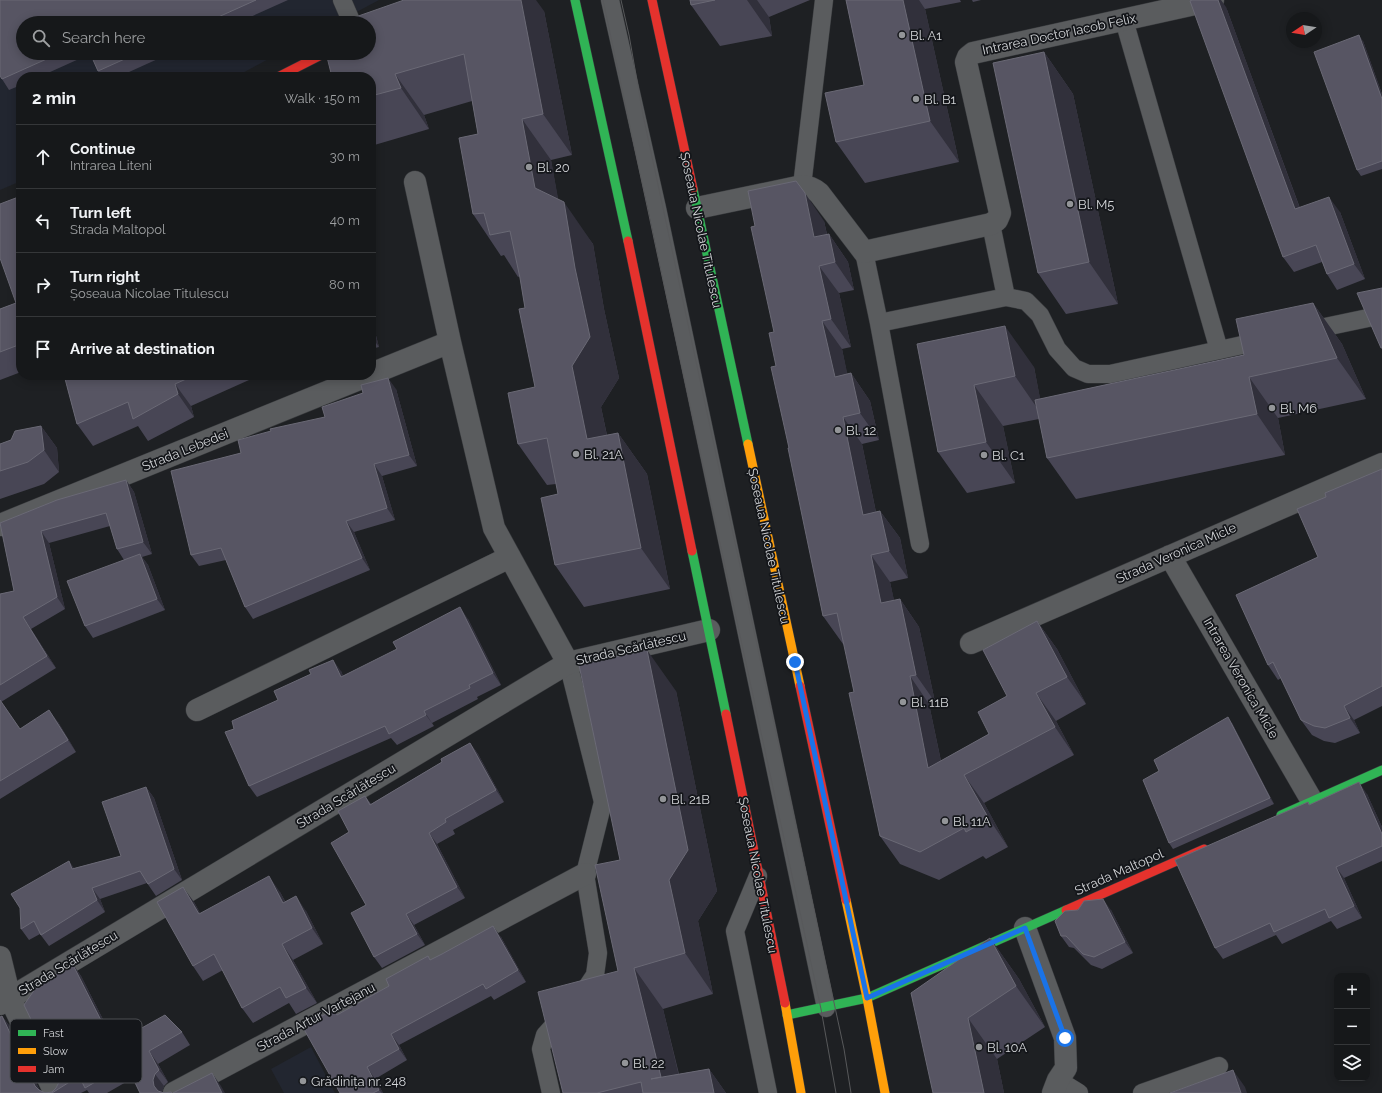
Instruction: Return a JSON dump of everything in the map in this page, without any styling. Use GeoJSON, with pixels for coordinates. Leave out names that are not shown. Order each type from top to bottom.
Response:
{"type":"FeatureCollection","features":[{"type":"Feature","properties":{"kind":"main road","name":"Șoseaua Nicolae Titulescu"},"geometry":{"type":"LineString","coordinates":[[575,0],[639,289],[787,1016],[801,1093]]}},
{"type":"Feature","properties":{"kind":"main road","name":"Șoseaua Nicolae Titulescu"},"geometry":{"type":"LineString","coordinates":[[652,0],[867,998],[885,1093]]}},
{"type":"Feature","properties":{"kind":"main road"},"geometry":{"type":"LineString","coordinates":[[288,72],[311,60]]}},
{"type":"Feature","properties":{"kind":"main road"},"geometry":{"type":"LineString","coordinates":[[1276,817],[1382,770]]}},
{"type":"Feature","properties":{"kind":"main road","name":"Strada Maltopol"},"geometry":{"type":"LineString","coordinates":[[787,1016],[867,998],[1211,846]]}},
{"type":"Feature","properties":{"kind":"street","name":"Intrarea Doctor Iacob Felix"},"geometry":{"type":"LineString","coordinates":[[991,224],[997,220],[1000,213],[966,62],[968,57],[972,53],[1212,0]]}},
{"type":"Feature","properties":{"kind":"street"},"geometry":{"type":"LineString","coordinates":[[415,182],[450,342],[494,528],[568,663]]}},
{"type":"Feature","properties":{"kind":"street"},"geometry":{"type":"LineString","coordinates":[[696,208],[802,186],[814,189],[864,252],[991,224]]}},
{"type":"Feature","properties":{"kind":"street","name":"Strada Lebedei"},"geometry":{"type":"LineString","coordinates":[[376,373],[450,342]]}},
{"type":"Feature","properties":{"kind":"street","name":"Strada Lebedei"},"geometry":{"type":"LineString","coordinates":[[0,525],[358,380]]}},
{"type":"Feature","properties":{"kind":"street","name":"Strada Veronica Micle"},"geometry":{"type":"LineString","coordinates":[[971,643],[1382,464]]}},
{"type":"Feature","properties":{"kind":"street","name":"Intrarea Veronica Micle"},"geometry":{"type":"LineString","coordinates":[[1170,556],[1312,801]]}},
{"type":"Feature","properties":{"kind":"street"},"geometry":{"type":"LineString","coordinates":[[197,710],[510,557]]}},
{"type":"Feature","properties":{"kind":"street","name":"Strada Scărlătescu"},"geometry":{"type":"LineString","coordinates":[[5,1001],[568,663],[709,630]]}},
{"type":"Feature","properties":{"kind":"street","name":"Strada Artur Vartejanu"},"geometry":{"type":"LineString","coordinates":[[174,1093],[585,874]]}},
{"type":"Feature","properties":{"kind":"street"},"geometry":{"type":"LineString","coordinates":[[1025,928],[1065,1038],[1066,1068],[1055,1086]]}},
{"type":"Feature","properties":{"kind":"street"},"geometry":{"type":"LineString","coordinates":[[0,957],[5,1001],[15,1019]]}},
{"type":"Feature","properties":{"kind":"street"},"geometry":{"type":"LineString","coordinates":[[50,1083],[55,1093]]}},
{"type":"Feature","properties":{"kind":"lane"},"geometry":{"type":"LineString","coordinates":[[342,0],[349,16]]}},
{"type":"Feature","properties":{"kind":"lane"},"geometry":{"type":"LineString","coordinates":[[610,0],[655,201],[826,1008]]}},
{"type":"Feature","properties":{"kind":"lane"},"geometry":{"type":"LineString","coordinates":[[802,186],[824,0]]}},
{"type":"Feature","properties":{"kind":"lane"},"geometry":{"type":"LineString","coordinates":[[1124,20],[1219,350]]}},
{"type":"Feature","properties":{"kind":"lane"},"geometry":{"type":"LineString","coordinates":[[991,224],[1006,297]]}},
{"type":"Feature","properties":{"kind":"lane"},"geometry":{"type":"LineString","coordinates":[[864,252],[879,323],[920,544]]}},
{"type":"Feature","properties":{"kind":"lane"},"geometry":{"type":"LineString","coordinates":[[879,323],[1006,297],[1026,301],[1040,315],[1057,349],[1074,368],[1088,374],[1110,374],[1382,314]]}},
{"type":"Feature","properties":{"kind":"lane"},"geometry":{"type":"LineString","coordinates":[[551,1093],[541,1050],[544,1035],[583,993],[595,975],[598,953],[585,874],[603,802],[568,663]]}},
{"type":"Feature","properties":{"kind":"lane"},"geometry":{"type":"LineString","coordinates":[[758,876],[735,931],[768,1093]]}},
{"type":"Feature","properties":{"kind":"lane"},"geometry":{"type":"LineString","coordinates":[[1142,1093],[1219,1066]]}},
{"type":"Feature","properties":{"kind":"lane"},"geometry":{"type":"LineString","coordinates":[[1055,1086],[1078,1093]]}},
{"type":"Feature","properties":{"kind":"shaded area"},"geometry":{"type":"Polygon","coordinates":[[[0,0],[379,0],[349,16],[16,16],[16,60],[267,60],[244,72],[16,72],[16,183],[0,190],[0,0]]]}},
{"type":"Feature","properties":{"kind":"shaded area","name":"Grădinița nr. 248"},"geometry":{"type":"Polygon","coordinates":[[[311,1047],[335,1093],[284,1093],[271,1069],[311,1047]]]}},
{"type":"Feature","properties":{"kind":"building"},"geometry":{"type":"Polygon","coordinates":[[[0,0],[256,0],[221,16],[16,16],[16,60],[44,60],[2,79],[0,76],[0,0]]]}},
{"type":"Feature","properties":{"kind":"building"},"geometry":{"type":"Polygon","coordinates":[[[404,0],[521,0],[543,114],[522,119],[535,188],[564,202],[575,268],[590,337],[572,366],[587,439],[618,433],[641,548],[555,565],[541,498],[558,494],[547,438],[518,444],[508,393],[535,387],[519,309],[525,308],[510,231],[490,235],[484,213],[473,214],[459,138],[478,134],[464,54],[395,74],[401,88],[376,95],[376,72],[331,72],[328,60],[376,60],[376,16],[358,16],[404,0]]]}},
{"type":"Feature","properties":{"kind":"building"},"geometry":{"type":"Polygon","coordinates":[[[690,0],[715,0],[691,5],[690,0]]]}},
{"type":"Feature","properties":{"kind":"building"},"geometry":{"type":"Polygon","coordinates":[[[846,0],[903,0],[930,121],[836,142],[825,93],[864,85],[846,0]]]}},
{"type":"Feature","properties":{"kind":"building"},"geometry":{"type":"Polygon","coordinates":[[[1218,0],[1295,209],[1329,197],[1354,264],[1327,274],[1316,245],[1283,257],[1190,1],[1218,0]]]}},
{"type":"Feature","properties":{"kind":"building"},"geometry":{"type":"Polygon","coordinates":[[[1359,35],[1382,99],[1382,161],[1357,170],[1314,52],[1359,35]]]}},
{"type":"Feature","properties":{"kind":"building"},"geometry":{"type":"Polygon","coordinates":[[[1044,52],[1089,262],[1038,273],[993,63],[1044,52]]]}},
{"type":"Feature","properties":{"kind":"building"},"geometry":{"type":"Polygon","coordinates":[[[93,60],[122,60],[98,71],[93,60]]]}},
{"type":"Feature","properties":{"kind":"building"},"geometry":{"type":"Polygon","coordinates":[[[796,181],[805,193],[814,237],[829,234],[835,262],[819,266],[831,319],[822,321],[835,377],[851,373],[860,413],[843,417],[863,515],[880,511],[889,551],[871,555],[881,603],[900,599],[916,675],[910,676],[928,768],[989,734],[978,712],[1007,696],[983,650],[1037,621],[1067,677],[1036,693],[1055,727],[964,775],[989,819],[966,832],[964,828],[920,852],[880,836],[849,693],[854,692],[837,613],[823,616],[771,367],[776,366],[769,333],[774,332],[751,227],[755,226],[748,191],[796,181]]]}},
{"type":"Feature","properties":{"kind":"building"},"geometry":{"type":"Polygon","coordinates":[[[16,198],[16,303],[0,258],[0,204],[16,198]]]}},
{"type":"Feature","properties":{"kind":"building"},"geometry":{"type":"Polygon","coordinates":[[[1382,288],[1382,348],[1381,348],[1357,293],[1382,288]]]}},
{"type":"Feature","properties":{"kind":"building"},"geometry":{"type":"Polygon","coordinates":[[[16,303],[16,346],[0,352],[0,309],[16,303]]]}},
{"type":"Feature","properties":{"kind":"building"},"geometry":{"type":"Polygon","coordinates":[[[1313,303],[1337,358],[1249,377],[1257,414],[1047,458],[1035,400],[1244,355],[1236,319],[1313,303]]]}},
{"type":"Feature","properties":{"kind":"building"},"geometry":{"type":"Polygon","coordinates":[[[1005,326],[1015,376],[974,385],[986,442],[938,452],[917,344],[1005,326]]]}},
{"type":"Feature","properties":{"kind":"building"},"geometry":{"type":"Polygon","coordinates":[[[388,378],[409,455],[374,464],[387,508],[346,521],[362,558],[245,607],[221,548],[191,555],[171,471],[241,453],[238,440],[271,431],[270,429],[325,417],[322,407],[363,393],[361,385],[388,378]]]}},
{"type":"Feature","properties":{"kind":"building"},"geometry":{"type":"Polygon","coordinates":[[[65,380],[184,380],[175,384],[178,394],[133,419],[128,402],[77,424],[65,380]]]}},
{"type":"Feature","properties":{"kind":"building"},"geometry":{"type":"Polygon","coordinates":[[[41,426],[44,450],[28,462],[0,471],[0,444],[11,440],[15,431],[41,426]]]}},
{"type":"Feature","properties":{"kind":"building"},"geometry":{"type":"Polygon","coordinates":[[[1382,469],[1382,686],[1344,706],[1350,718],[1325,728],[1314,726],[1301,720],[1273,662],[1268,665],[1236,595],[1318,557],[1297,509],[1326,497],[1325,493],[1382,469]]]}},
{"type":"Feature","properties":{"kind":"building"},"geometry":{"type":"Polygon","coordinates":[[[126,480],[143,542],[117,549],[106,513],[41,531],[57,597],[23,617],[47,656],[0,685],[0,594],[14,591],[0,523],[57,500],[126,480]]]}},
{"type":"Feature","properties":{"kind":"building"},"geometry":{"type":"Polygon","coordinates":[[[140,554],[157,599],[85,626],[67,581],[140,554]]]}},
{"type":"Feature","properties":{"kind":"building"},"geometry":{"type":"Polygon","coordinates":[[[460,607],[493,673],[469,685],[470,688],[424,711],[426,715],[389,734],[385,726],[249,786],[225,732],[234,729],[232,721],[278,700],[274,691],[311,674],[309,670],[333,660],[341,677],[397,649],[393,642],[460,607]]]}},
{"type":"Feature","properties":{"kind":"building"},"geometry":{"type":"Polygon","coordinates":[[[647,650],[688,850],[669,880],[685,953],[634,968],[661,1077],[651,1079],[709,1069],[714,1093],[643,1093],[641,1082],[597,1093],[563,1093],[538,992],[618,971],[595,865],[620,860],[579,665],[647,650]]]}},
{"type":"Feature","properties":{"kind":"building"},"geometry":{"type":"Polygon","coordinates":[[[0,700],[20,729],[49,710],[68,740],[0,781],[0,700]]]}},
{"type":"Feature","properties":{"kind":"building"},"geometry":{"type":"Polygon","coordinates":[[[1228,717],[1270,798],[1169,843],[1143,780],[1159,771],[1154,760],[1228,717]]]}},
{"type":"Feature","properties":{"kind":"building"},"geometry":{"type":"Polygon","coordinates":[[[470,743],[496,790],[445,819],[446,822],[429,833],[457,887],[406,914],[417,934],[374,957],[351,913],[366,905],[331,843],[349,832],[338,811],[365,796],[370,805],[442,762],[441,759],[470,743]]]}},
{"type":"Feature","properties":{"kind":"building"},"geometry":{"type":"Polygon","coordinates":[[[1359,782],[1382,834],[1382,846],[1336,867],[1354,906],[1329,918],[1325,909],[1274,932],[1270,923],[1215,948],[1175,860],[1308,802],[1309,805],[1359,782]]]}},
{"type":"Feature","properties":{"kind":"building"},"geometry":{"type":"Polygon","coordinates":[[[146,787],[174,869],[148,884],[140,871],[92,888],[97,900],[41,935],[34,921],[21,929],[20,908],[11,894],[69,861],[72,869],[121,856],[102,802],[146,787]]]}},
{"type":"Feature","properties":{"kind":"building"},"geometry":{"type":"Polygon","coordinates":[[[269,876],[283,903],[296,896],[312,928],[282,944],[306,988],[286,998],[280,987],[242,1008],[214,954],[193,966],[157,902],[183,887],[199,914],[269,876]]]}},
{"type":"Feature","properties":{"kind":"building"},"geometry":{"type":"Polygon","coordinates":[[[1103,899],[1125,942],[1094,957],[1083,954],[1066,936],[1061,936],[1055,921],[1065,911],[1078,910],[1084,901],[1103,899]]]}},
{"type":"Feature","properties":{"kind":"building"},"geometry":{"type":"Polygon","coordinates":[[[493,926],[518,970],[486,989],[483,984],[391,1034],[399,1049],[367,1067],[379,1090],[373,1093],[340,1093],[301,1024],[321,1013],[322,1016],[334,1010],[337,1015],[389,986],[386,979],[428,956],[430,960],[493,926]]]}},
{"type":"Feature","properties":{"kind":"building"},"geometry":{"type":"Polygon","coordinates":[[[990,938],[1016,986],[968,1018],[984,1093],[933,1093],[911,993],[990,938]]]}},
{"type":"Feature","properties":{"kind":"building"},"geometry":{"type":"Polygon","coordinates":[[[72,963],[100,1019],[31,1019],[24,1005],[35,989],[72,963]]]}},
{"type":"Feature","properties":{"kind":"building"},"geometry":{"type":"Polygon","coordinates":[[[165,1015],[182,1032],[149,1051],[159,1070],[155,1074],[153,1080],[154,1086],[158,1091],[164,1093],[140,1093],[135,1083],[142,1083],[142,1028],[165,1015]]]}},
{"type":"Feature","properties":{"kind":"building"},"geometry":{"type":"Polygon","coordinates":[[[2,1016],[10,1033],[10,1083],[34,1083],[39,1090],[45,1093],[0,1093],[0,1017],[2,1016]]]}},
{"type":"Feature","properties":{"kind":"building"},"geometry":{"type":"Polygon","coordinates":[[[1233,1070],[1241,1093],[1170,1093],[1233,1070]]]}},
{"type":"Feature","properties":{"kind":"building"},"geometry":{"type":"Polygon","coordinates":[[[212,1073],[222,1093],[173,1093],[212,1073]]]}},
{"type":"Feature","properties":{"kind":"building"},"geometry":{"type":"Polygon","coordinates":[[[58,1083],[68,1083],[52,1093],[45,1093],[52,1092],[58,1083]]]}},
{"type":"Feature","properties":{"kind":"building"},"geometry":{"type":"Polygon","coordinates":[[[82,1083],[94,1083],[85,1088],[82,1083]]]}},
{"type":"Feature","properties":{"kind":"tram line"},"geometry":{"type":"LineString","coordinates":[[603,0],[821,1009],[836,1093]]}},
{"type":"Feature","properties":{"kind":"tram line"},"geometry":{"type":"LineString","coordinates":[[621,0],[629,35],[643,115],[844,1049],[851,1093]]}},
{"type":"Feature","properties":{"kind":"traffic: fast"},"geometry":{"type":"LineString","coordinates":[[575,0],[628,241]]}},
{"type":"Feature","properties":{"kind":"traffic: fast"},"geometry":{"type":"LineString","coordinates":[[693,189],[748,444]]}},
{"type":"Feature","properties":{"kind":"traffic: fast"},"geometry":{"type":"LineString","coordinates":[[692,551],[726,714]]}},
{"type":"Feature","properties":{"kind":"traffic: fast"},"geometry":{"type":"LineString","coordinates":[[1281,815],[1382,770]]}},
{"type":"Feature","properties":{"kind":"traffic: fast"},"geometry":{"type":"LineString","coordinates":[[787,1015],[867,998],[1066,910]]}},
{"type":"Feature","properties":{"kind":"traffic: slow"},"geometry":{"type":"LineString","coordinates":[[748,444],[800,686]]}},
{"type":"Feature","properties":{"kind":"traffic: slow"},"geometry":{"type":"LineString","coordinates":[[846,900],[885,1093]]}},
{"type":"Feature","properties":{"kind":"traffic: slow"},"geometry":{"type":"LineString","coordinates":[[785,1003],[801,1093]]}},
{"type":"Feature","properties":{"kind":"traffic: jam"},"geometry":{"type":"LineString","coordinates":[[652,0],[693,189]]}},
{"type":"Feature","properties":{"kind":"traffic: jam"},"geometry":{"type":"LineString","coordinates":[[288,72],[311,60]]}},
{"type":"Feature","properties":{"kind":"traffic: jam"},"geometry":{"type":"LineString","coordinates":[[628,241],[692,551]]}},
{"type":"Feature","properties":{"kind":"traffic: jam"},"geometry":{"type":"LineString","coordinates":[[800,686],[846,900]]}},
{"type":"Feature","properties":{"kind":"traffic: jam"},"geometry":{"type":"LineString","coordinates":[[726,714],[785,1003]]}},
{"type":"Feature","properties":{"kind":"traffic: jam"},"geometry":{"type":"LineString","coordinates":[[1066,910],[1204,849]]}},
{"type":"Feature","properties":{"kind":"place","name":"Bl. A1"},"geometry":{"type":"Point","coordinates":[902,35]}},
{"type":"Feature","properties":{"kind":"place","name":"Bl. B1"},"geometry":{"type":"Point","coordinates":[916,99]}},
{"type":"Feature","properties":{"kind":"place","name":"Bl. 20"},"geometry":{"type":"Point","coordinates":[529,167]}},
{"type":"Feature","properties":{"kind":"place","name":"Bl. M5"},"geometry":{"type":"Point","coordinates":[1070,204]}},
{"type":"Feature","properties":{"kind":"place","name":"Bl. M6"},"geometry":{"type":"Point","coordinates":[1272,408]}},
{"type":"Feature","properties":{"kind":"place","name":"Bl. 12"},"geometry":{"type":"Point","coordinates":[838,430]}},
{"type":"Feature","properties":{"kind":"place","name":"Bl. 21A"},"geometry":{"type":"Point","coordinates":[576,454]}},
{"type":"Feature","properties":{"kind":"place","name":"Bl. C1"},"geometry":{"type":"Point","coordinates":[984,455]}},
{"type":"Feature","properties":{"kind":"place","name":"Bl. 11B"},"geometry":{"type":"Point","coordinates":[903,702]}},
{"type":"Feature","properties":{"kind":"place","name":"Bl. 21B"},"geometry":{"type":"Point","coordinates":[663,799]}},
{"type":"Feature","properties":{"kind":"place","name":"Bl. 11A"},"geometry":{"type":"Point","coordinates":[945,821]}},
{"type":"Feature","properties":{"kind":"place","name":"Bl. 10A"},"geometry":{"type":"Point","coordinates":[979,1047]}},
{"type":"Feature","properties":{"kind":"place","name":"Bl. 22"},"geometry":{"type":"Point","coordinates":[625,1063]}},
{"type":"Feature","properties":{"kind":"place","name":"Grădinița nr. 248"},"geometry":{"type":"Point","coordinates":[303,1081]}},
{"type":"Feature","properties":{"kind":"route"},"geometry":{"type":"LineString","coordinates":[[795,662],[867,998],[1025,928],[1065,1038]]}}]}
